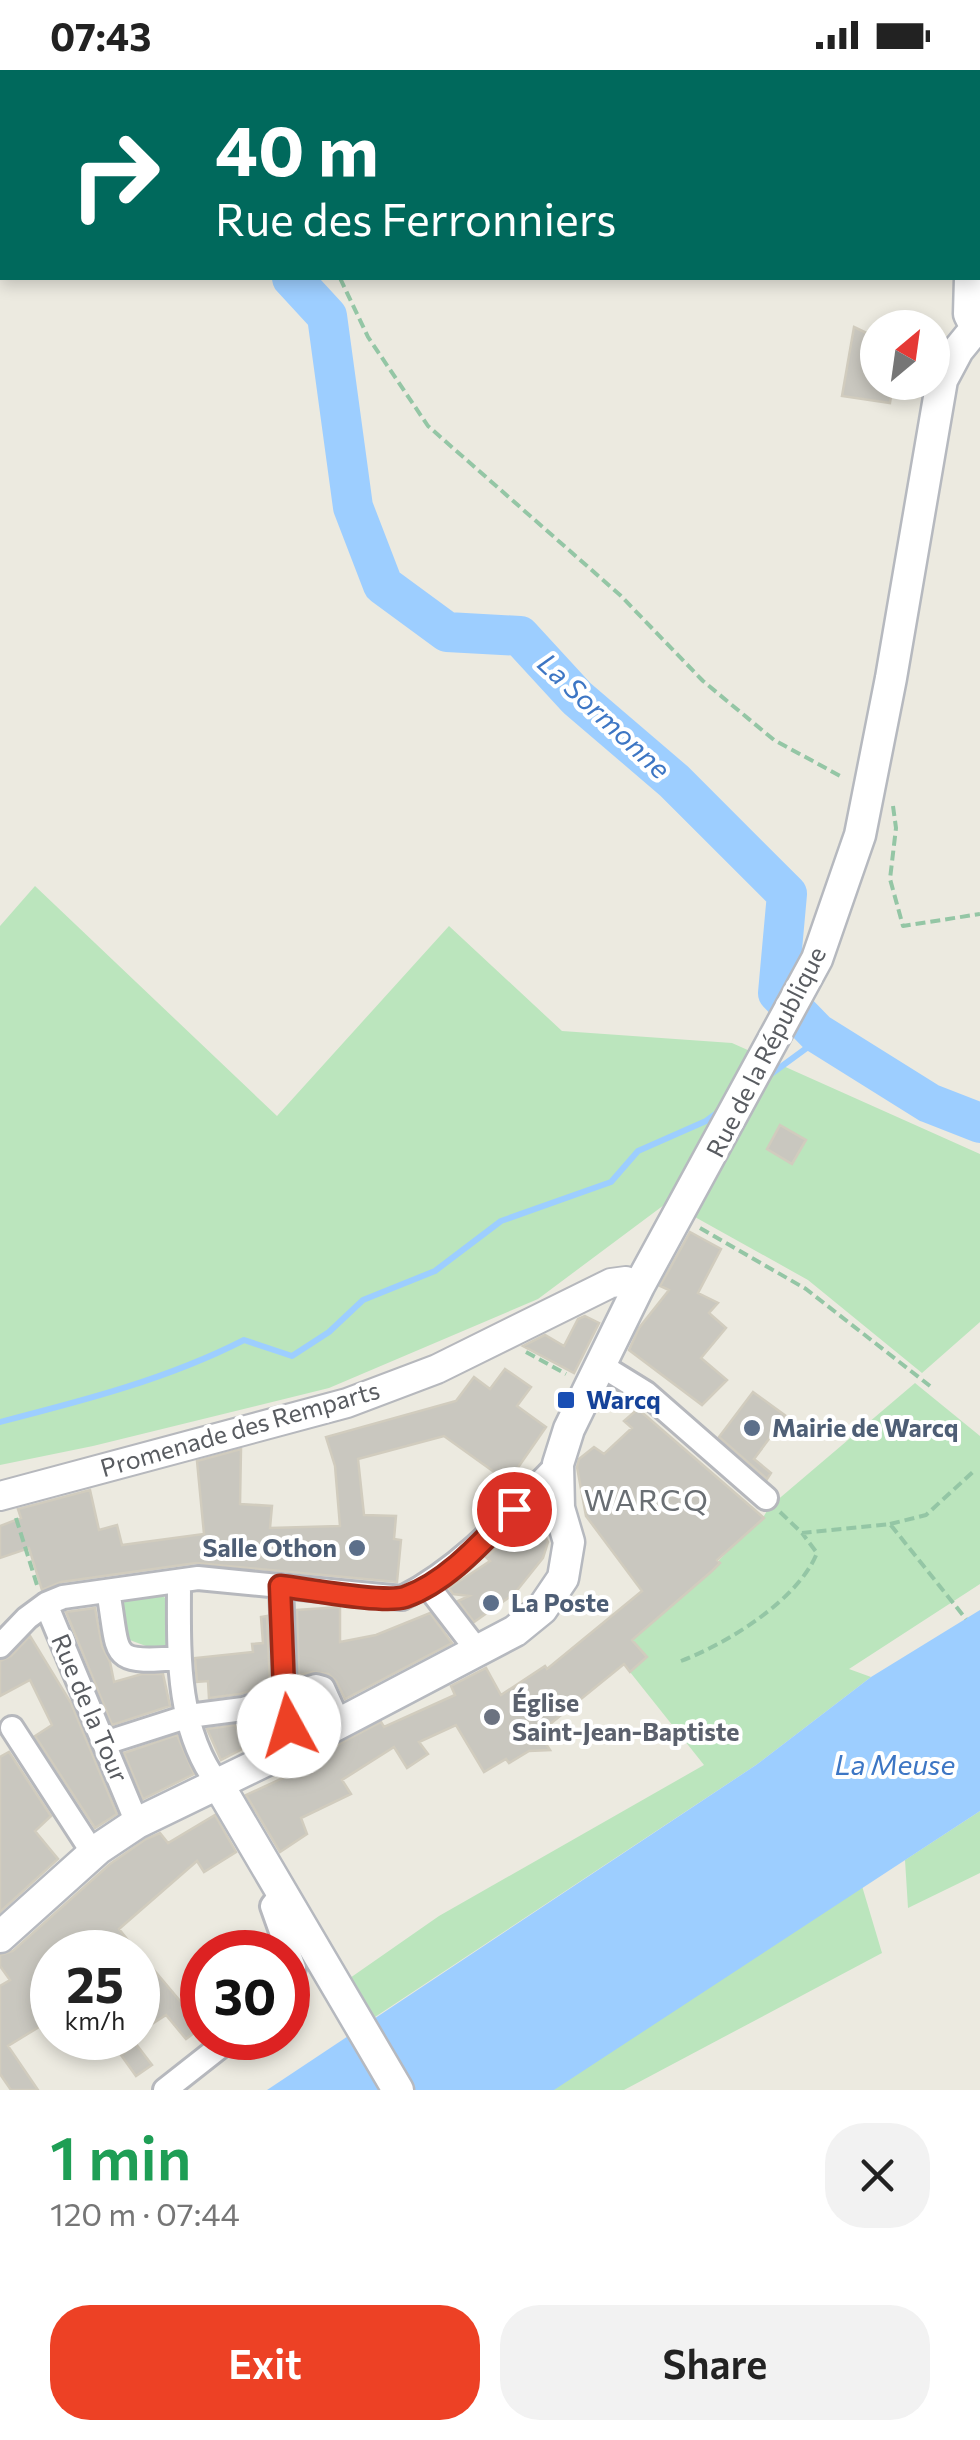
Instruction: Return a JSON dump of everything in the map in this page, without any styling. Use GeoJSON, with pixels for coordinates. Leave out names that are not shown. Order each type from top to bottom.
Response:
{"type":"FeatureCollection","features":[{"type":"Feature","properties":{"kind":"main road"},"geometry":{"type":"LineString","coordinates":[[970,280],[970,314],[978,326]]}},
{"type":"Feature","properties":{"kind":"main road","name":"Rue de la République"},"geometry":{"type":"LineString","coordinates":[[558,1464],[594,1375],[817,959],[860,835],[942,380],[958,350],[978,326]]}},
{"type":"Feature","properties":{"kind":"main road"},"geometry":{"type":"LineString","coordinates":[[0,1937],[93,1853],[137,1823],[298,1745],[515,1631],[542,1608],[563,1578],[569,1542],[559,1508],[558,1464]]}},
{"type":"Feature","properties":{"kind":"main road"},"geometry":{"type":"LineString","coordinates":[[218,1784],[398,2090]]}},
{"type":"Feature","properties":{"kind":"street","name":"Promenade des Remparts"},"geometry":{"type":"LineString","coordinates":[[4,1495],[347,1404],[514,1333],[612,1283],[626,1281],[640,1286]]}},
{"type":"Feature","properties":{"kind":"street"},"geometry":{"type":"LineString","coordinates":[[594,1375],[646,1394],[766,1498]]}},
{"type":"Feature","properties":{"kind":"street"},"geometry":{"type":"LineString","coordinates":[[0,1646],[51,1602],[198,1578],[402,1598],[470,1554],[558,1464]]}},
{"type":"Feature","properties":{"kind":"street"},"geometry":{"type":"LineString","coordinates":[[178,1582],[179,1658],[189,1716],[205,1767],[218,1784]]}},
{"type":"Feature","properties":{"kind":"street"},"geometry":{"type":"LineString","coordinates":[[427,1585],[478,1650]]}},
{"type":"Feature","properties":{"kind":"street"},"geometry":{"type":"LineString","coordinates":[[280,1586],[280,1708],[298,1745]]}},
{"type":"Feature","properties":{"kind":"street"},"geometry":{"type":"LineString","coordinates":[[108,1591],[118,1648],[124,1658],[135,1662],[179,1658]]}},
{"type":"Feature","properties":{"kind":"street","name":"Rue de la Tour"},"geometry":{"type":"LineString","coordinates":[[51,1602],[137,1823]]}},
{"type":"Feature","properties":{"kind":"street"},"geometry":{"type":"LineString","coordinates":[[106,1743],[189,1716],[243,1709],[316,1686],[322,1688],[340,1723]]}},
{"type":"Feature","properties":{"kind":"street"},"geometry":{"type":"LineString","coordinates":[[4,1724],[93,1853]]}},
{"type":"Feature","properties":{"kind":"street"},"geometry":{"type":"LineString","coordinates":[[281,1930],[272,1906],[283,1892]]}},
{"type":"Feature","properties":{"kind":"street"},"geometry":{"type":"LineString","coordinates":[[164,2090],[202,2060]]}},
{"type":"Feature","properties":{"kind":"path"},"geometry":{"type":"LineString","coordinates":[[341,280],[368,336],[428,426],[620,596],[703,681],[774,740],[825,771],[892,799],[896,828],[890,879],[903,926],[980,914]]}},
{"type":"Feature","properties":{"kind":"path"},"geometry":{"type":"LineString","coordinates":[[679,1215],[806,1290],[930,1386]]}},
{"type":"Feature","properties":{"kind":"path"},"geometry":{"type":"LineString","coordinates":[[514,1333],[516,1347],[594,1375]]}},
{"type":"Feature","properties":{"kind":"path"},"geometry":{"type":"LineString","coordinates":[[802,1533],[890,1524],[926,1514],[974,1470]]}},
{"type":"Feature","properties":{"kind":"path"},"geometry":{"type":"LineString","coordinates":[[4,1495],[39,1592],[51,1602]]}},
{"type":"Feature","properties":{"kind":"path"},"geometry":{"type":"LineString","coordinates":[[681,1660],[717,1647],[784,1597],[809,1573],[817,1553],[766,1498]]}},
{"type":"Feature","properties":{"kind":"path"},"geometry":{"type":"LineString","coordinates":[[890,1524],[966,1619]]}},
{"type":"Feature","properties":{"kind":"green space"},"geometry":{"type":"Polygon","coordinates":[[[35,886],[277,1116],[449,926],[562,1031],[732,1043],[980,1154],[980,1322],[922,1373],[808,1280],[668,1202],[538,1299],[329,1388],[0,1465],[0,926],[35,886]]]}},
{"type":"Feature","properties":{"kind":"green space"},"geometry":{"type":"Polygon","coordinates":[[[915,1383],[980,1436],[980,1584],[849,1669],[871,1677],[756,1765],[375,2017],[350,1978],[439,1916],[704,1765],[630,1672],[646,1657],[632,1640],[758,1523],[768,1508],[915,1383]]]}},
{"type":"Feature","properties":{"kind":"green space"},"geometry":{"type":"Polygon","coordinates":[[[160,1594],[169,1601],[172,1637],[167,1646],[154,1649],[127,1639],[123,1604],[128,1597],[160,1594]]]}},
{"type":"Feature","properties":{"kind":"green space"},"geometry":{"type":"Polygon","coordinates":[[[980,1811],[980,1873],[908,1908],[905,1860],[980,1811]]]}},
{"type":"Feature","properties":{"kind":"green space"},"geometry":{"type":"Polygon","coordinates":[[[862,1886],[882,1953],[624,2090],[553,2090],[862,1886]]]}},
{"type":"Feature","properties":{"kind":"water","name":"La Meuse"},"geometry":{"type":"Polygon","coordinates":[[[980,1610],[980,1811],[554,2090],[267,2090],[756,1765],[871,1677],[980,1610]]]}},
{"type":"Feature","properties":{"kind":"building"},"geometry":{"type":"Polygon","coordinates":[[[854,327],[860,330],[860,399],[842,396],[854,327]]]}},
{"type":"Feature","properties":{"kind":"building"},"geometry":{"type":"Polygon","coordinates":[[[780,1125],[806,1140],[792,1164],[767,1149],[780,1125]]]}},
{"type":"Feature","properties":{"kind":"building"},"geometry":{"type":"Polygon","coordinates":[[[690,1232],[721,1249],[698,1293],[718,1303],[709,1313],[726,1328],[701,1358],[727,1380],[702,1405],[629,1350],[639,1328],[669,1290],[660,1286],[690,1232]]]}},
{"type":"Feature","properties":{"kind":"building"},"geometry":{"type":"Polygon","coordinates":[[[585,1316],[599,1323],[574,1373],[523,1346],[545,1335],[564,1346],[578,1319],[585,1316]]]}},
{"type":"Feature","properties":{"kind":"building"},"geometry":{"type":"Polygon","coordinates":[[[505,1369],[531,1387],[517,1406],[546,1427],[508,1482],[444,1436],[358,1459],[364,1515],[396,1516],[394,1539],[401,1540],[397,1582],[196,1563],[61,1582],[42,1590],[29,1548],[0,1558],[0,1526],[21,1518],[18,1509],[90,1490],[99,1530],[117,1525],[122,1545],[204,1534],[197,1461],[241,1449],[240,1504],[272,1506],[270,1528],[340,1526],[335,1466],[326,1437],[456,1401],[474,1377],[490,1389],[505,1369]]]}},
{"type":"Feature","properties":{"kind":"building","name":"Mairie de Warcq"},"geometry":{"type":"Polygon","coordinates":[[[753,1392],[786,1416],[754,1459],[771,1473],[767,1479],[719,1437],[753,1392]]]}},
{"type":"Feature","properties":{"kind":"building"},"geometry":{"type":"Polygon","coordinates":[[[638,1409],[764,1518],[717,1560],[720,1563],[712,1571],[632,1640],[647,1657],[630,1672],[624,1664],[539,1733],[550,1750],[529,1751],[484,1772],[456,1725],[419,1742],[428,1754],[407,1768],[394,1747],[342,1780],[351,1794],[301,1818],[307,1834],[280,1852],[246,1795],[296,1772],[294,1768],[381,1722],[384,1727],[455,1695],[451,1686],[486,1668],[501,1695],[545,1666],[547,1669],[642,1591],[586,1516],[577,1467],[579,1459],[594,1447],[604,1454],[632,1428],[624,1421],[638,1409]]]}},
{"type":"Feature","properties":{"kind":"building"},"geometry":{"type":"Polygon","coordinates":[[[534,1515],[548,1542],[543,1558],[514,1594],[474,1622],[458,1601],[469,1596],[453,1594],[449,1588],[490,1561],[486,1557],[534,1515]]]}},
{"type":"Feature","properties":{"kind":"building"},"geometry":{"type":"Polygon","coordinates":[[[340,1607],[340,1642],[376,1635],[430,1613],[452,1643],[345,1699],[328,1674],[299,1675],[297,1610],[340,1607]]]}},
{"type":"Feature","properties":{"kind":"building"},"geometry":{"type":"Polygon","coordinates":[[[95,1608],[114,1682],[142,1674],[163,1674],[170,1706],[112,1725],[66,1612],[95,1608]]]}},
{"type":"Feature","properties":{"kind":"building"},"geometry":{"type":"Polygon","coordinates":[[[267,1616],[270,1685],[209,1698],[208,1681],[197,1682],[195,1658],[253,1652],[252,1644],[263,1643],[261,1617],[267,1616]]]}},
{"type":"Feature","properties":{"kind":"building"},"geometry":{"type":"Polygon","coordinates":[[[30,1636],[71,1703],[117,1814],[95,1828],[35,1736],[52,1725],[30,1680],[0,1696],[0,1661],[11,1656],[30,1636]]]}},
{"type":"Feature","properties":{"kind":"building"},"geometry":{"type":"Polygon","coordinates":[[[235,1725],[246,1747],[221,1760],[207,1729],[235,1725]]]}},
{"type":"Feature","properties":{"kind":"building"},"geometry":{"type":"Polygon","coordinates":[[[177,1735],[194,1774],[143,1799],[124,1753],[177,1735]]]}},
{"type":"Feature","properties":{"kind":"building"},"geometry":{"type":"Polygon","coordinates":[[[9,1752],[51,1816],[35,1831],[58,1859],[0,1912],[0,1757],[9,1752]]]}},
{"type":"Feature","properties":{"kind":"building"},"geometry":{"type":"Polygon","coordinates":[[[215,1815],[236,1852],[204,1872],[197,1861],[120,1930],[36,1930],[110,1864],[146,1839],[160,1833],[168,1843],[215,1815]]]}},
{"type":"Feature","properties":{"kind":"building"},"geometry":{"type":"Polygon","coordinates":[[[30,1936],[30,2032],[8,2046],[38,2090],[11,2090],[0,2074],[0,1986],[10,1980],[0,1966],[0,1955],[13,1951],[30,1936]]]}},
{"type":"Feature","properties":{"kind":"building"},"geometry":{"type":"Polygon","coordinates":[[[160,1977],[180,2001],[180,2032],[166,2015],[160,2019],[160,1977]]]}},
{"type":"Feature","properties":{"kind":"building"},"geometry":{"type":"Polygon","coordinates":[[[125,2060],[148,2060],[152,2065],[136,2076],[125,2060]]]}},
{"type":"Feature","properties":{"kind":"waterway","name":"La Sormonne"},"geometry":{"type":"LineString","coordinates":[[294,280],[327,316],[353,507],[383,585],[447,632],[520,636],[577,698],[674,781],[787,894],[778,993],[817,1033],[929,1103],[980,1123]]}},
{"type":"Feature","properties":{"kind":"waterway"},"geometry":{"type":"LineString","coordinates":[[767,1077],[823,1036]]}},
{"type":"Feature","properties":{"kind":"waterway"},"geometry":{"type":"LineString","coordinates":[[0,1422],[155,1378],[244,1340],[292,1356],[329,1332],[363,1300],[435,1271],[501,1221],[611,1182],[638,1151],[706,1121],[721,1110]]}},
{"type":"Feature","properties":{"kind":"place","name":"Warcq"},"geometry":{"type":"Point","coordinates":[566,1400]}},
{"type":"Feature","properties":{"kind":"place","name":"Mairie de Warcq"},"geometry":{"type":"Point","coordinates":[752,1428]}},
{"type":"Feature","properties":{"kind":"place","name":"Salle Othon"},"geometry":{"type":"Point","coordinates":[357,1548]}},
{"type":"Feature","properties":{"kind":"place","name":"La Poste"},"geometry":{"type":"Point","coordinates":[491,1603]}},
{"type":"Feature","properties":{"kind":"place","name":"Église Saint-Jean-Baptiste"},"geometry":{"type":"Point","coordinates":[492,1717]}},
{"type":"Feature","properties":{"kind":"district","name":"WARCQ"},"geometry":{"type":"Point","coordinates":[647,1501]}},
{"type":"Feature","properties":{"kind":"route"},"geometry":{"type":"LineString","coordinates":[[289,1726],[280,1708],[284,1690],[280,1586],[402,1598],[470,1554],[514,1509]]}}]}
